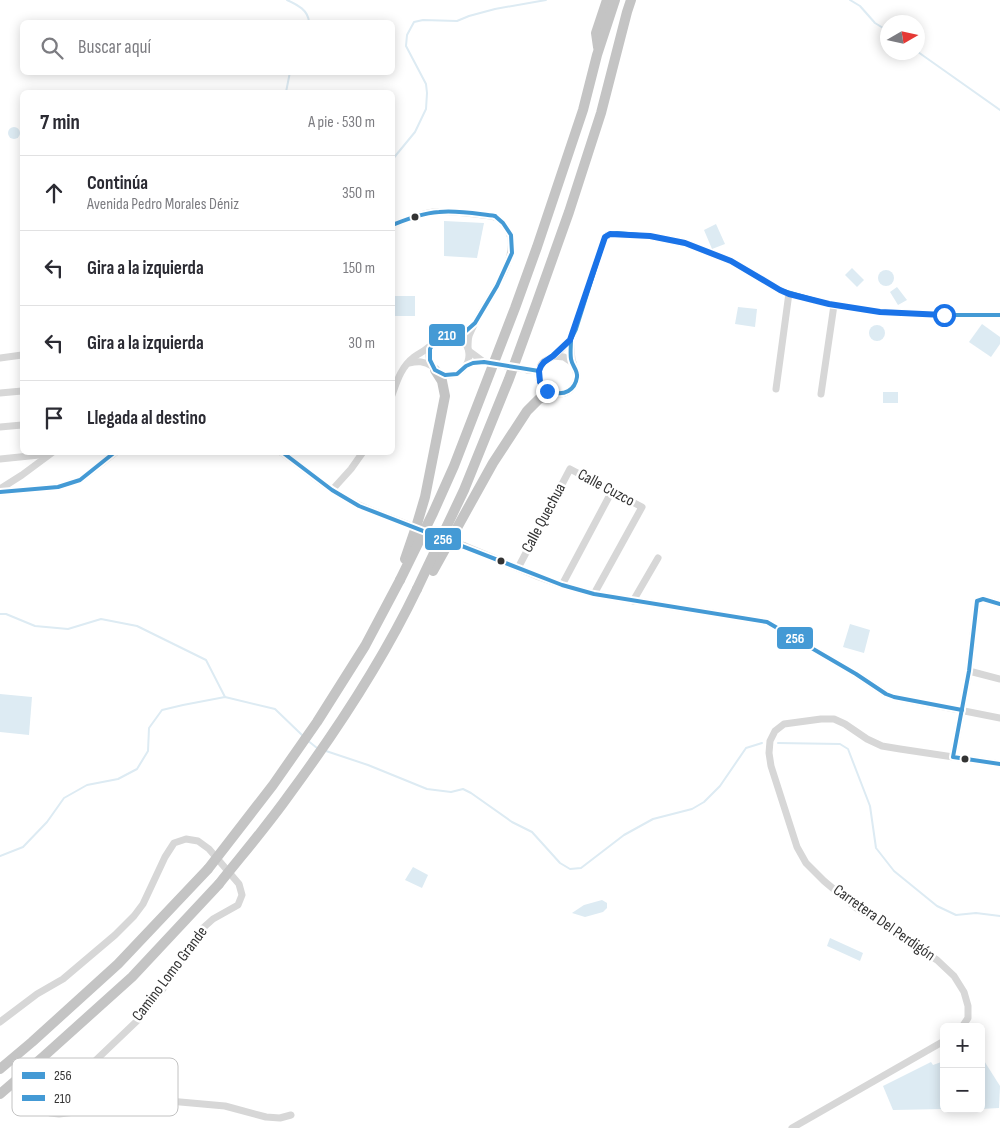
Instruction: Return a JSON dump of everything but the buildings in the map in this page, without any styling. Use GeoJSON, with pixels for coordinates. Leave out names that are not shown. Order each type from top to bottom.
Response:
{"type":"FeatureCollection","features":[{"type":"Feature","properties":{"kind":"highway"},"geometry":{"type":"LineString","coordinates":[[598,54],[596,33],[607,0]]}},
{"type":"Feature","properties":{"kind":"highway"},"geometry":{"type":"LineString","coordinates":[[13,1058],[118,964],[208,869],[273,786],[365,646],[433,513],[454,466],[537,247],[583,110],[615,0]]}},
{"type":"Feature","properties":{"kind":"highway"},"geometry":{"type":"LineString","coordinates":[[419,591],[464,490],[509,379],[569,212],[601,113],[631,0]]}},
{"type":"Feature","properties":{"kind":"highway"},"geometry":{"type":"LineString","coordinates":[[397,582],[425,497],[445,396],[442,381],[433,368]]}},
{"type":"Feature","properties":{"kind":"highway"},"geometry":{"type":"LineString","coordinates":[[42,1058],[132,978],[219,884],[288,796],[334,732],[384,653],[493,463],[527,411],[539,399],[552,393]]}},
{"type":"Feature","properties":{"kind":"highway"},"geometry":{"type":"LineString","coordinates":[[0,1069],[12,1059]]}},
{"type":"Feature","properties":{"kind":"highway"},"geometry":{"type":"LineString","coordinates":[[0,1094],[12,1084]]}},
{"type":"Feature","properties":{"kind":"street"},"geometry":{"type":"LineString","coordinates":[[395,224],[433,212],[495,216],[503,223],[511,235],[512,252],[497,286],[468,338],[469,356],[466,366]]}},
{"type":"Feature","properties":{"kind":"street"},"geometry":{"type":"LineString","coordinates":[[572,363],[570,340],[605,237],[617,233],[650,236],[685,243],[731,261],[789,294],[834,305],[880,312],[1000,315]]}},
{"type":"Feature","properties":{"kind":"street"},"geometry":{"type":"LineString","coordinates":[[776,389],[789,294]]}},
{"type":"Feature","properties":{"kind":"street"},"geometry":{"type":"LineString","coordinates":[[821,394],[834,305]]}},
{"type":"Feature","properties":{"kind":"street"},"geometry":{"type":"LineString","coordinates":[[454,336],[466,331],[475,323]]}},
{"type":"Feature","properties":{"kind":"street"},"geometry":{"type":"LineString","coordinates":[[395,388],[402,370],[408,363],[442,336],[448,335],[460,338],[468,349],[484,362],[473,363],[457,374],[451,375],[440,373],[426,362],[408,363]]}},
{"type":"Feature","properties":{"kind":"street"},"geometry":{"type":"LineString","coordinates":[[553,356],[569,359],[576,368],[577,374],[574,385],[564,393],[552,393],[543,387],[540,382],[539,371],[544,362],[570,340]]}},
{"type":"Feature","properties":{"kind":"street"},"geometry":{"type":"LineString","coordinates":[[432,344],[429,355],[433,368]]}},
{"type":"Feature","properties":{"kind":"street"},"geometry":{"type":"LineString","coordinates":[[0,358],[20,355]]}},
{"type":"Feature","properties":{"kind":"street"},"geometry":{"type":"LineString","coordinates":[[528,370],[539,371]]}},
{"type":"Feature","properties":{"kind":"street"},"geometry":{"type":"LineString","coordinates":[[0,393],[20,391]]}},
{"type":"Feature","properties":{"kind":"street"},"geometry":{"type":"LineString","coordinates":[[0,427],[20,425]]}},
{"type":"Feature","properties":{"kind":"street"},"geometry":{"type":"LineString","coordinates":[[0,459],[35,455]]}},
{"type":"Feature","properties":{"kind":"street"},"geometry":{"type":"LineString","coordinates":[[0,490],[49,455]]}},
{"type":"Feature","properties":{"kind":"street"},"geometry":{"type":"LineString","coordinates":[[0,490],[58,486],[80,480],[112,455]]}},
{"type":"Feature","properties":{"kind":"street"},"geometry":{"type":"LineString","coordinates":[[332,490],[362,455]]}},
{"type":"Feature","properties":{"kind":"street"},"geometry":{"type":"LineString","coordinates":[[290,456],[332,490],[359,506],[409,525]]}},
{"type":"Feature","properties":{"kind":"street","name":"Calle Cuzco"},"geometry":{"type":"LineString","coordinates":[[570,469],[642,507],[594,594]]}},
{"type":"Feature","properties":{"kind":"street","name":"Calle Quechua"},"geometry":{"type":"LineString","coordinates":[[518,568],[570,469]]}},
{"type":"Feature","properties":{"kind":"street"},"geometry":{"type":"LineString","coordinates":[[321,481],[328,482],[342,479]]}},
{"type":"Feature","properties":{"kind":"street"},"geometry":{"type":"LineString","coordinates":[[342,479],[342,490],[345,497]]}},
{"type":"Feature","properties":{"kind":"street"},"geometry":{"type":"LineString","coordinates":[[562,585],[612,491]]}},
{"type":"Feature","properties":{"kind":"street"},"geometry":{"type":"LineString","coordinates":[[465,546],[539,577],[594,594],[767,622],[856,674],[886,694],[1000,718]]}},
{"type":"Feature","properties":{"kind":"street"},"geometry":{"type":"LineString","coordinates":[[634,601],[658,558]]}},
{"type":"Feature","properties":{"kind":"street"},"geometry":{"type":"LineString","coordinates":[[953,757],[969,671],[977,601],[983,599],[1000,604]]}},
{"type":"Feature","properties":{"kind":"street"},"geometry":{"type":"LineString","coordinates":[[969,671],[1000,679]]}},
{"type":"Feature","properties":{"kind":"street","name":"Carretera Del Perdigón"},"geometry":{"type":"LineString","coordinates":[[965,1023],[968,1018],[968,1006],[964,992],[954,976],[937,960],[855,907],[806,863],[797,847],[771,766],[770,741],[775,731],[784,724],[821,718],[834,719],[882,746],[1000,764]]}},
{"type":"Feature","properties":{"kind":"street","name":"Camino Lomo Grande"},"geometry":{"type":"LineString","coordinates":[[0,1022],[37,994],[63,979],[115,935],[134,916],[143,904],[174,843],[186,839],[198,840],[209,849],[239,884],[242,895],[238,905],[213,918],[203,928],[165,986],[139,1019],[98,1058]]}},
{"type":"Feature","properties":{"kind":"street"},"geometry":{"type":"LineString","coordinates":[[792,1128],[940,1043]]}},
{"type":"Feature","properties":{"kind":"street","name":"Camino Lomo Grande"},"geometry":{"type":"LineString","coordinates":[[178,1102],[225,1106],[280,1118],[291,1115]]}},
{"type":"Feature","properties":{"kind":"shaded area"},"geometry":{"type":"Polygon","coordinates":[[[12,127],[16,127],[20,133],[16,139],[12,139],[8,135],[8,131],[12,127]]]}},
{"type":"Feature","properties":{"kind":"shaded area"},"geometry":{"type":"Polygon","coordinates":[[[444,221],[484,223],[477,258],[444,256],[444,221]]]}},
{"type":"Feature","properties":{"kind":"shaded area"},"geometry":{"type":"Polygon","coordinates":[[[716,224],[725,244],[712,249],[704,230],[716,224]]]}},
{"type":"Feature","properties":{"kind":"shaded area"},"geometry":{"type":"Polygon","coordinates":[[[852,268],[864,280],[857,287],[845,275],[852,268]]]}},
{"type":"Feature","properties":{"kind":"shaded area"},"geometry":{"type":"Polygon","coordinates":[[[886,270],[892,272],[894,278],[892,284],[886,286],[880,284],[878,278],[880,272],[886,270]]]}},
{"type":"Feature","properties":{"kind":"shaded area"},"geometry":{"type":"Polygon","coordinates":[[[897,287],[907,300],[898,305],[890,292],[897,287]]]}},
{"type":"Feature","properties":{"kind":"shaded area"},"geometry":{"type":"Polygon","coordinates":[[[395,296],[415,296],[415,316],[395,316],[395,296]]]}},
{"type":"Feature","properties":{"kind":"shaded area"},"geometry":{"type":"Polygon","coordinates":[[[738,307],[757,309],[755,327],[735,324],[738,307]]]}},
{"type":"Feature","properties":{"kind":"shaded area"},"geometry":{"type":"Polygon","coordinates":[[[982,324],[1000,337],[1000,344],[991,357],[969,342],[982,324]]]}},
{"type":"Feature","properties":{"kind":"shaded area"},"geometry":{"type":"Polygon","coordinates":[[[877,325],[885,333],[877,341],[869,333],[877,325]]]}},
{"type":"Feature","properties":{"kind":"shaded area"},"geometry":{"type":"Polygon","coordinates":[[[883,392],[898,392],[898,403],[883,403],[883,392]]]}},
{"type":"Feature","properties":{"kind":"shaded area"},"geometry":{"type":"Polygon","coordinates":[[[850,624],[870,630],[864,653],[843,647],[850,624]]]}},
{"type":"Feature","properties":{"kind":"shaded area"},"geometry":{"type":"Polygon","coordinates":[[[0,694],[32,697],[29,735],[0,732],[0,694]]]}},
{"type":"Feature","properties":{"kind":"shaded area"},"geometry":{"type":"Polygon","coordinates":[[[413,867],[428,875],[422,888],[405,880],[413,867]]]}},
{"type":"Feature","properties":{"kind":"shaded area"},"geometry":{"type":"Polygon","coordinates":[[[602,900],[607,903],[607,908],[603,912],[585,917],[572,913],[584,905],[602,900]]]}},
{"type":"Feature","properties":{"kind":"shaded area"},"geometry":{"type":"Polygon","coordinates":[[[830,938],[863,953],[860,961],[827,946],[830,938]]]}},
{"type":"Feature","properties":{"kind":"shaded area"},"geometry":{"type":"Polygon","coordinates":[[[931,1062],[933,1065],[940,1062],[940,1109],[893,1110],[883,1086],[931,1062]]]}},
{"type":"Feature","properties":{"kind":"shaded area"},"geometry":{"type":"Polygon","coordinates":[[[985,1062],[1000,1086],[999,1108],[985,1109],[985,1062]]]}},
{"type":"Feature","properties":{"kind":"waterway"},"geometry":{"type":"LineString","coordinates":[[287,0],[299,6],[307,14],[308,20]]}},
{"type":"Feature","properties":{"kind":"waterway"},"geometry":{"type":"LineString","coordinates":[[395,156],[415,132],[426,109],[426,84],[406,46],[407,35],[414,22],[423,20],[457,21],[495,9],[546,0]]}},
{"type":"Feature","properties":{"kind":"waterway"},"geometry":{"type":"LineString","coordinates":[[850,0],[860,6],[880,26]]}},
{"type":"Feature","properties":{"kind":"waterway"},"geometry":{"type":"LineString","coordinates":[[925,57],[1000,110]]}},
{"type":"Feature","properties":{"kind":"waterway"},"geometry":{"type":"LineString","coordinates":[[286,90],[289,75]]}},
{"type":"Feature","properties":{"kind":"waterway"},"geometry":{"type":"LineString","coordinates":[[0,614],[6,614],[35,626],[68,629],[101,619],[137,626],[206,660],[225,697]]}},
{"type":"Feature","properties":{"kind":"waterway"},"geometry":{"type":"LineString","coordinates":[[0,856],[23,847],[47,822],[64,798],[87,785],[118,779],[137,769],[148,751],[149,728],[162,710],[225,697],[275,709],[302,735]]}},
{"type":"Feature","properties":{"kind":"waterway"},"geometry":{"type":"LineString","coordinates":[[307,740],[317,748]]}},
{"type":"Feature","properties":{"kind":"waterway"},"geometry":{"type":"LineString","coordinates":[[326,751],[368,765],[427,789],[451,792],[463,789],[512,822],[532,832],[560,863],[570,869],[581,868],[624,835],[653,819],[692,809],[704,802],[720,786],[746,748],[762,743]]}},
{"type":"Feature","properties":{"kind":"waterway"},"geometry":{"type":"LineString","coordinates":[[778,743],[840,744],[848,749],[870,806],[876,848],[894,871],[937,906],[956,915],[976,913],[1000,916]]}},
{"type":"Feature","properties":{"kind":"tunnel"},"geometry":{"type":"LineString","coordinates":[[484,362],[528,370]]}},
{"type":"Feature","properties":{"kind":"tunnel"},"geometry":{"type":"LineString","coordinates":[[421,530],[465,546]]}},
{"type":"Feature","properties":{"kind":"transit line","name":"210"},"geometry":{"type":"LineString","coordinates":[[395,224],[421,215],[439,212],[495,216]]}},
{"type":"Feature","properties":{"kind":"transit line","name":"210"},"geometry":{"type":"LineString","coordinates":[[495,216],[503,223],[511,235],[512,253],[497,286],[475,323],[466,331],[454,336],[448,335],[436,339],[430,349],[430,360],[435,370],[445,375],[457,374],[466,366],[484,362],[539,371]]}},
{"type":"Feature","properties":{"kind":"transit line","name":"210"},"geometry":{"type":"LineString","coordinates":[[610,234],[650,236]]}},
{"type":"Feature","properties":{"kind":"transit line","name":"210"},"geometry":{"type":"LineString","coordinates":[[610,234],[650,236]]}},
{"type":"Feature","properties":{"kind":"transit line","name":"210"},"geometry":{"type":"LineString","coordinates":[[650,236],[685,243],[731,261],[780,290],[829,304]]}},
{"type":"Feature","properties":{"kind":"transit line","name":"210"},"geometry":{"type":"LineString","coordinates":[[571,339],[605,237]]}},
{"type":"Feature","properties":{"kind":"transit line","name":"210"},"geometry":{"type":"LineString","coordinates":[[571,339],[576,329],[605,237]]}},
{"type":"Feature","properties":{"kind":"transit line","name":"210"},"geometry":{"type":"LineString","coordinates":[[829,304],[880,312]]}},
{"type":"Feature","properties":{"kind":"transit line","name":"210"},"geometry":{"type":"LineString","coordinates":[[829,304],[880,312]]}},
{"type":"Feature","properties":{"kind":"transit line","name":"210"},"geometry":{"type":"LineString","coordinates":[[880,312],[1000,315]]}},
{"type":"Feature","properties":{"kind":"transit line","name":"210"},"geometry":{"type":"LineString","coordinates":[[571,339],[571,359],[577,372],[577,377],[574,386],[568,391],[554,392],[541,384],[539,377],[540,369],[545,362],[571,339]]}},
{"type":"Feature","properties":{"kind":"transit line","name":"256"},"geometry":{"type":"LineString","coordinates":[[0,492],[58,487],[80,480],[111,455]]}},
{"type":"Feature","properties":{"kind":"transit line","name":"256"},"geometry":{"type":"LineString","coordinates":[[286,455],[332,490],[359,506],[562,585],[594,594],[767,622],[856,674],[886,694],[962,710]]}},
{"type":"Feature","properties":{"kind":"transit line","name":"256"},"geometry":{"type":"LineString","coordinates":[[1000,604],[983,599],[977,601],[969,671],[953,757],[1000,764]]}},
{"type":"Feature","properties":{"kind":"route"},"geometry":{"type":"LineString","coordinates":[[547,391],[540,382],[539,371],[541,366],[570,340],[605,237],[610,234],[650,236],[685,243],[731,261],[789,294],[829,304],[880,312],[944,315]]}}]}
